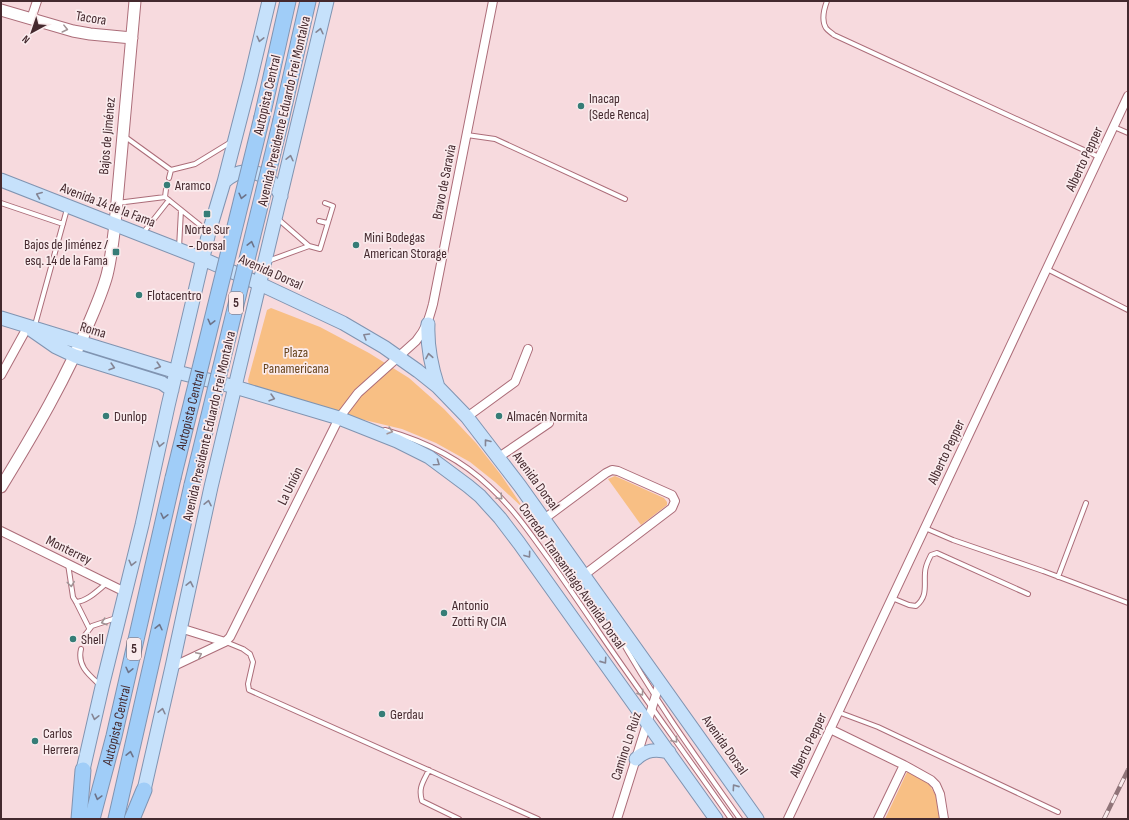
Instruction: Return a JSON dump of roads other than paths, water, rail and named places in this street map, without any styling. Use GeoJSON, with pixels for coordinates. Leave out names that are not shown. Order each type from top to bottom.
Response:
{"type":"FeatureCollection","features":[{"type":"Feature","properties":{"kind":"highway","name":"Autopista Central"},"geometry":{"type":"LineString","coordinates":[[92,819],[114,736],[173,478],[262,117],[288,1]]}},
{"type":"Feature","properties":{"kind":"highway","name":"Autopista Central"},"geometry":{"type":"LineString","coordinates":[[116,819],[192,485],[281,120],[308,1]]}},
{"type":"Feature","properties":{"kind":"highway"},"geometry":{"type":"LineString","coordinates":[[79,819],[83,770]]}},
{"type":"Feature","properties":{"kind":"highway"},"geometry":{"type":"LineString","coordinates":[[132,819],[144,790]]}},
{"type":"Feature","properties":{"kind":"main road"},"geometry":{"type":"LineString","coordinates":[[83,770],[142,525],[203,259],[224,182],[269,1]]}},
{"type":"Feature","properties":{"kind":"main road","name":"Avenida Presidente Eduardo Frei Montalva"},"geometry":{"type":"LineString","coordinates":[[144,790],[234,387],[327,1]]}},
{"type":"Feature","properties":{"kind":"main road"},"geometry":{"type":"LineString","coordinates":[[224,182],[238,173],[253,173],[268,178],[276,186],[281,196]]}},
{"type":"Feature","properties":{"kind":"main road","name":"Avenida 14 de la Fama"},"geometry":{"type":"LineString","coordinates":[[1,180],[203,259]]}},
{"type":"Feature","properties":{"kind":"main road","name":"Avenida Dorsal"},"geometry":{"type":"LineString","coordinates":[[203,259],[343,323],[398,357],[438,387],[467,417],[499,457],[544,518],[757,819]]}},
{"type":"Feature","properties":{"kind":"main road","name":"Roma"},"geometry":{"type":"LineString","coordinates":[[1,318],[177,372]]}},
{"type":"Feature","properties":{"kind":"main road"},"geometry":{"type":"LineString","coordinates":[[428,324],[427,336],[430,358],[438,387]]}},
{"type":"Feature","properties":{"kind":"main road"},"geometry":{"type":"LineString","coordinates":[[31,327],[46,341],[60,350],[162,383],[172,390]]}},
{"type":"Feature","properties":{"kind":"main road"},"geometry":{"type":"LineString","coordinates":[[177,372],[339,418],[397,441],[429,457],[454,474],[480,496],[500,518],[519,543],[716,819]]}},
{"type":"Feature","properties":{"kind":"main road"},"geometry":{"type":"LineString","coordinates":[[636,759],[648,751],[658,750],[669,752]]}},
{"type":"Feature","properties":{"kind":"street"},"geometry":{"type":"LineString","coordinates":[[31,19],[37,1]]}},
{"type":"Feature","properties":{"kind":"street","name":"Bajos de Jiménez"},"geometry":{"type":"LineString","coordinates":[[1,488],[75,356],[101,293],[107,274],[115,224],[135,1]]}},
{"type":"Feature","properties":{"kind":"street","name":"Bravo de Saravia"},"geometry":{"type":"LineString","coordinates":[[398,357],[416,341],[428,324],[493,1]]}},
{"type":"Feature","properties":{"kind":"street","name":"Tacora"},"geometry":{"type":"LineString","coordinates":[[1,10],[73,31],[132,38]]}},
{"type":"Feature","properties":{"kind":"street","name":"Alberto Pepper"},"geometry":{"type":"LineString","coordinates":[[788,819],[1128,96]]}},
{"type":"Feature","properties":{"kind":"street"},"geometry":{"type":"LineString","coordinates":[[1,375],[31,327]]}},
{"type":"Feature","properties":{"kind":"street"},"geometry":{"type":"LineString","coordinates":[[467,417],[515,382],[528,349]]}},
{"type":"Feature","properties":{"kind":"street","name":"La Unión"},"geometry":{"type":"LineString","coordinates":[[172,668],[225,642],[233,633],[339,418],[358,393],[398,357]]}},
{"type":"Feature","properties":{"kind":"street"},"geometry":{"type":"LineString","coordinates":[[499,457],[549,423]]}},
{"type":"Feature","properties":{"kind":"street"},"geometry":{"type":"LineString","coordinates":[[544,518],[606,472],[612,470],[618,471],[672,495],[676,501],[672,508],[584,575]]}},
{"type":"Feature","properties":{"kind":"street","name":"Monterrey"},"geometry":{"type":"LineString","coordinates":[[1,531],[125,592]]}},
{"type":"Feature","properties":{"kind":"street"},"geometry":{"type":"LineString","coordinates":[[180,628],[225,642]]}},
{"type":"Feature","properties":{"kind":"street","name":"Camino Lo Ruiz"},"geometry":{"type":"LineString","coordinates":[[617,819],[660,682]]}},
{"type":"Feature","properties":{"kind":"street"},"geometry":{"type":"LineString","coordinates":[[830,729],[904,765],[931,780],[936,785],[941,799],[944,819]]}},
{"type":"Feature","properties":{"kind":"street"},"geometry":{"type":"LineString","coordinates":[[878,819],[904,765]]}},
{"type":"Feature","properties":{"kind":"lane"},"geometry":{"type":"LineString","coordinates":[[827,1],[824,11],[824,19],[826,28],[834,35],[1099,157]]}},
{"type":"Feature","properties":{"kind":"lane"},"geometry":{"type":"LineString","coordinates":[[1114,127],[1128,132]]}},
{"type":"Feature","properties":{"kind":"lane"},"geometry":{"type":"LineString","coordinates":[[122,134],[171,170]]}},
{"type":"Feature","properties":{"kind":"lane"},"geometry":{"type":"LineString","coordinates":[[466,135],[495,139],[625,199]]}},
{"type":"Feature","properties":{"kind":"lane"},"geometry":{"type":"LineString","coordinates":[[171,170],[195,164],[234,140]]}},
{"type":"Feature","properties":{"kind":"lane"},"geometry":{"type":"LineString","coordinates":[[169,178],[171,170]]}},
{"type":"Feature","properties":{"kind":"lane"},"geometry":{"type":"LineString","coordinates":[[165,197],[166,189]]}},
{"type":"Feature","properties":{"kind":"lane"},"geometry":{"type":"LineString","coordinates":[[117,203],[165,197],[210,232]]}},
{"type":"Feature","properties":{"kind":"lane"},"geometry":{"type":"LineString","coordinates":[[141,235],[169,200]]}},
{"type":"Feature","properties":{"kind":"lane"},"geometry":{"type":"LineString","coordinates":[[1,202],[63,224]]}},
{"type":"Feature","properties":{"kind":"lane"},"geometry":{"type":"LineString","coordinates":[[276,217],[309,246],[320,249],[333,206],[325,203]]}},
{"type":"Feature","properties":{"kind":"lane"},"geometry":{"type":"LineString","coordinates":[[31,327],[68,206]]}},
{"type":"Feature","properties":{"kind":"lane"},"geometry":{"type":"LineString","coordinates":[[179,250],[181,210]]}},
{"type":"Feature","properties":{"kind":"lane"},"geometry":{"type":"LineString","coordinates":[[319,221],[327,224]]}},
{"type":"Feature","properties":{"kind":"lane"},"geometry":{"type":"LineString","coordinates":[[265,262],[309,246]]}},
{"type":"Feature","properties":{"kind":"lane"},"geometry":{"type":"LineString","coordinates":[[1047,268],[1128,310]]}},
{"type":"Feature","properties":{"kind":"lane"},"geometry":{"type":"LineString","coordinates":[[339,418],[375,427]]}},
{"type":"Feature","properties":{"kind":"lane","name":"Corredor Transantiago Avenida Dorsal"},"geometry":{"type":"LineString","coordinates":[[381,429],[400,434],[454,459],[472,471],[500,496],[531,534],[731,819]]}},
{"type":"Feature","properties":{"kind":"lane"},"geometry":{"type":"LineString","coordinates":[[1058,577],[1086,503]]}},
{"type":"Feature","properties":{"kind":"lane"},"geometry":{"type":"LineString","coordinates":[[925,528],[953,540],[1128,602]]}},
{"type":"Feature","properties":{"kind":"lane"},"geometry":{"type":"LineString","coordinates":[[892,598],[909,605],[916,606],[920,603],[926,589],[925,573],[927,562],[931,555],[937,553],[1028,594]]}},
{"type":"Feature","properties":{"kind":"lane"},"geometry":{"type":"LineString","coordinates":[[68,564],[73,597],[89,628]]}},
{"type":"Feature","properties":{"kind":"lane","name":"Corredor Transantiago Avenida Dorsal"},"geometry":{"type":"LineString","coordinates":[[584,575],[610,621]]}},
{"type":"Feature","properties":{"kind":"lane"},"geometry":{"type":"LineString","coordinates":[[76,602],[82,602],[107,583]]}},
{"type":"Feature","properties":{"kind":"lane"},"geometry":{"type":"LineString","coordinates":[[84,635],[89,628],[96,624],[119,617]]}},
{"type":"Feature","properties":{"kind":"lane","name":"Corredor Transantiago Avenida Dorsal"},"geometry":{"type":"LineString","coordinates":[[614,627],[636,667],[687,745],[740,819]]}},
{"type":"Feature","properties":{"kind":"lane"},"geometry":{"type":"LineString","coordinates":[[225,642],[243,649],[250,654],[253,662],[248,684],[249,690],[538,819]]}},
{"type":"Feature","properties":{"kind":"lane"},"geometry":{"type":"LineString","coordinates":[[81,649],[80,660],[83,668],[102,687]]}},
{"type":"Feature","properties":{"kind":"lane"},"geometry":{"type":"LineString","coordinates":[[838,712],[878,727],[1058,812]]}},
{"type":"Feature","properties":{"kind":"lane"},"geometry":{"type":"LineString","coordinates":[[429,770],[420,789],[422,801],[459,819]]}},
{"type":"Feature","properties":{"kind":"railway"},"geometry":{"type":"LineString","coordinates":[[1104,819],[1128,770]]}},
{"type":"Feature","properties":{"kind":"place","name":"Inacap (Sede Renca)"},"geometry":{"type":"Point","coordinates":[581,106]}},
{"type":"Feature","properties":{"kind":"place","name":"Aramco"},"geometry":{"type":"Point","coordinates":[167,185]}},
{"type":"Feature","properties":{"kind":"place","name":"Norte Sur - Dorsal"},"geometry":{"type":"Point","coordinates":[207,214]}},
{"type":"Feature","properties":{"kind":"place","name":"Mini Bodegas American Storage"},"geometry":{"type":"Point","coordinates":[356,245]}},
{"type":"Feature","properties":{"kind":"place","name":"Bajos de Jiménez / esq. 14 de la Fama"},"geometry":{"type":"Point","coordinates":[116,252]}},
{"type":"Feature","properties":{"kind":"place","name":"Flotacentro"},"geometry":{"type":"Point","coordinates":[139,295]}},
{"type":"Feature","properties":{"kind":"place","name":"Dunlop"},"geometry":{"type":"Point","coordinates":[106,416]}},
{"type":"Feature","properties":{"kind":"place","name":"Almacén Normita"},"geometry":{"type":"Point","coordinates":[499,416]}},
{"type":"Feature","properties":{"kind":"place","name":"Antonio Zotti Ry CIA"},"geometry":{"type":"Point","coordinates":[444,613]}},
{"type":"Feature","properties":{"kind":"place","name":"Shell"},"geometry":{"type":"Point","coordinates":[73,639]}},
{"type":"Feature","properties":{"kind":"place","name":"Gerdau"},"geometry":{"type":"Point","coordinates":[382,714]}},
{"type":"Feature","properties":{"kind":"place","name":"Carlos Herrera"},"geometry":{"type":"Point","coordinates":[35,741]}},
{"type":"Feature","properties":{"kind":"park label","name":"Plaza Panamericana"},"geometry":{"type":"Point","coordinates":[296,360]}}]}
